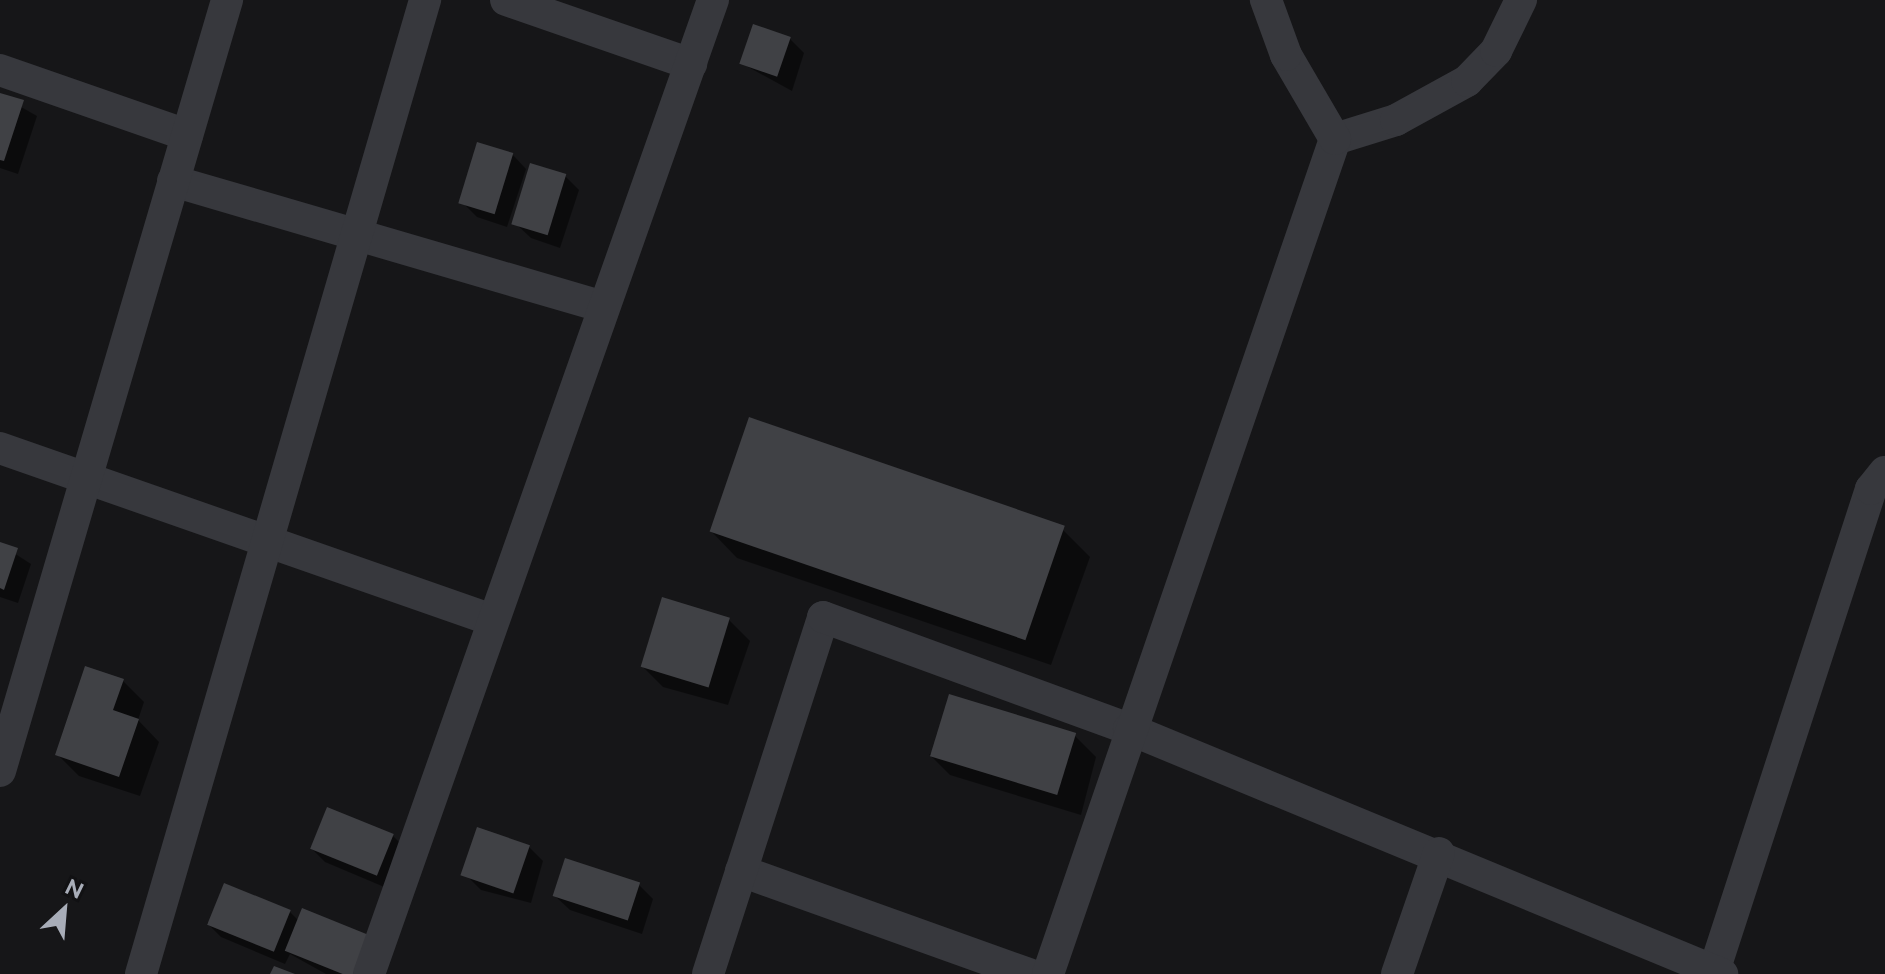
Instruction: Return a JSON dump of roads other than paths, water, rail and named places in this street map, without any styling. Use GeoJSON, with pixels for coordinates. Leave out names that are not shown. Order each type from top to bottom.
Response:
{"type":"FeatureCollection","features":[{"type":"Feature","properties":{"kind":"street"},"geometry":{"type":"LineString","coordinates":[[0,771],[227,0]]}},
{"type":"Feature","properties":{"kind":"street"},"geometry":{"type":"LineString","coordinates":[[141,974],[425,0]]}},
{"type":"Feature","properties":{"kind":"street"},"geometry":{"type":"LineString","coordinates":[[506,0],[691,64]]}},
{"type":"Feature","properties":{"kind":"street"},"geometry":{"type":"LineString","coordinates":[[369,974],[713,0]]}},
{"type":"Feature","properties":{"kind":"street"},"geometry":{"type":"LineString","coordinates":[[1048,974],[1129,729],[1335,139],[1286,55],[1266,0]]}},
{"type":"Feature","properties":{"kind":"street"},"geometry":{"type":"LineString","coordinates":[[1335,139],[1396,120],[1467,81],[1496,51],[1521,0]]}},
{"type":"Feature","properties":{"kind":"street"},"geometry":{"type":"LineString","coordinates":[[0,70],[187,135]]}},
{"type":"Feature","properties":{"kind":"street"},"geometry":{"type":"LineString","coordinates":[[173,181],[603,307]]}},
{"type":"Feature","properties":{"kind":"street"},"geometry":{"type":"LineString","coordinates":[[0,448],[492,620]]}},
{"type":"Feature","properties":{"kind":"street"},"geometry":{"type":"LineString","coordinates":[[708,974],[823,617],[1129,729],[1439,853],[1718,972],[1871,489],[1885,472]]}},
{"type":"Feature","properties":{"kind":"street"},"geometry":{"type":"LineString","coordinates":[[1397,974],[1439,853]]}},
{"type":"Feature","properties":{"kind":"street"},"geometry":{"type":"LineString","coordinates":[[741,871],[1029,974]]}}]}
